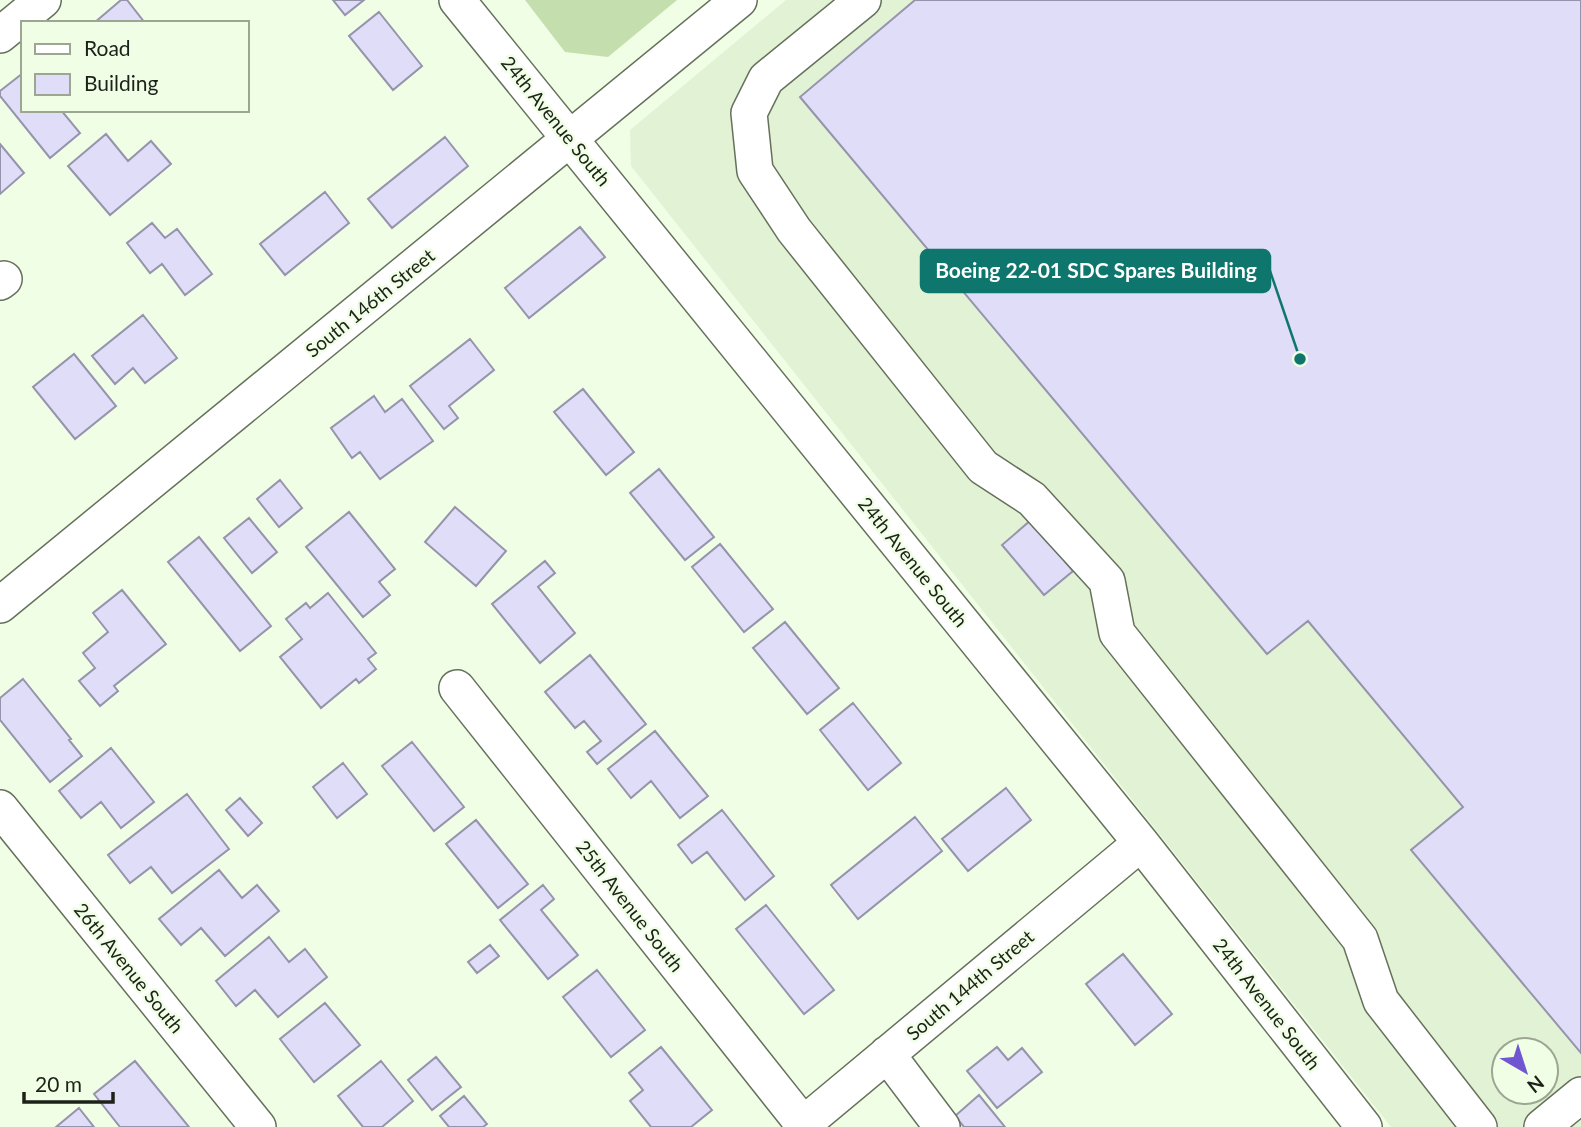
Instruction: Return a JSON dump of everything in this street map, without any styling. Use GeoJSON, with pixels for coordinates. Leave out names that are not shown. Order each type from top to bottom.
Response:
{"type":"FeatureCollection","features":[{"type":"Feature","properties":{"kind":"street"},"geometry":{"type":"LineString","coordinates":[[0,35],[43,0]]}},
{"type":"Feature","properties":{"kind":"street","name":"24th Avenue South"},"geometry":{"type":"LineString","coordinates":[[457,0],[1141,843],[1364,1127]]}},
{"type":"Feature","properties":{"kind":"street","name":"South 146th Street"},"geometry":{"type":"LineString","coordinates":[[0,605],[739,0]]}},
{"type":"Feature","properties":{"kind":"street"},"geometry":{"type":"LineString","coordinates":[[863,0],[766,79],[750,113],[755,171],[794,230],[983,467],[1032,499],[1107,581],[1117,633],[1360,939],[1381,1001],[1479,1127]]}},
{"type":"Feature","properties":{"kind":"street","name":"25th Avenue South"},"geometry":{"type":"LineString","coordinates":[[457,688],[801,1126]]}},
{"type":"Feature","properties":{"kind":"street","name":"26th Avenue South"},"geometry":{"type":"LineString","coordinates":[[0,808],[258,1127]]}},
{"type":"Feature","properties":{"kind":"street","name":"South 144th Street"},"geometry":{"type":"LineString","coordinates":[[801,1126],[1141,843]]}},
{"type":"Feature","properties":{"kind":"street"},"geometry":{"type":"LineString","coordinates":[[887,1054],[942,1127]]}},
{"type":"Feature","properties":{"kind":"street"},"geometry":{"type":"LineString","coordinates":[[1542,1127],[1581,1095]]}},
{"type":"Feature","properties":{"kind":"shaded area"},"geometry":{"type":"Polygon","coordinates":[[[525,0],[677,0],[608,57],[565,52],[525,0]]]}},
{"type":"Feature","properties":{"kind":"shaded area"},"geometry":{"type":"Polygon","coordinates":[[[786,0],[1581,0],[1581,1127],[1391,1127],[631,166],[630,130],[786,0]]]}},
{"type":"Feature","properties":{"kind":"building"},"geometry":{"type":"Polygon","coordinates":[[[121,0],[127,0],[143,21],[96,21],[121,0]]]}},
{"type":"Feature","properties":{"kind":"building"},"geometry":{"type":"Polygon","coordinates":[[[333,0],[364,0],[345,15],[333,0]]]}},
{"type":"Feature","properties":{"kind":"building"},"geometry":{"type":"Polygon","coordinates":[[[915,0],[1581,0],[1581,1053],[1411,850],[1463,807],[1308,621],[1267,654],[800,97],[915,0]]]}},
{"type":"Feature","properties":{"kind":"building"},"geometry":{"type":"Polygon","coordinates":[[[379,12],[422,66],[393,90],[349,36],[379,12]]]}},
{"type":"Feature","properties":{"kind":"building"},"geometry":{"type":"Polygon","coordinates":[[[21,75],[21,112],[63,112],[80,133],[50,158],[0,96],[0,91],[21,75]]]}},
{"type":"Feature","properties":{"kind":"building"},"geometry":{"type":"Polygon","coordinates":[[[106,134],[128,161],[151,141],[171,164],[110,215],[68,166],[106,134]]]}},
{"type":"Feature","properties":{"kind":"building"},"geometry":{"type":"Polygon","coordinates":[[[445,137],[468,166],[392,228],[368,199],[445,137]]]}},
{"type":"Feature","properties":{"kind":"building"},"geometry":{"type":"Polygon","coordinates":[[[0,144],[24,173],[0,194],[0,144]]]}},
{"type":"Feature","properties":{"kind":"building"},"geometry":{"type":"Polygon","coordinates":[[[325,192],[349,223],[285,275],[260,244],[325,192]]]}},
{"type":"Feature","properties":{"kind":"building"},"geometry":{"type":"Polygon","coordinates":[[[152,223],[165,238],[177,229],[212,274],[185,295],[162,264],[150,273],[127,243],[152,223]]]}},
{"type":"Feature","properties":{"kind":"building"},"geometry":{"type":"Polygon","coordinates":[[[580,227],[605,257],[529,318],[505,288],[580,227]]]}},
{"type":"Feature","properties":{"kind":"building"},"geometry":{"type":"Polygon","coordinates":[[[143,315],[177,358],[145,383],[133,368],[115,384],[92,356],[143,315]]]}},
{"type":"Feature","properties":{"kind":"building"},"geometry":{"type":"Polygon","coordinates":[[[470,339],[494,370],[449,406],[458,418],[444,429],[410,386],[470,339]]]}},
{"type":"Feature","properties":{"kind":"building"},"geometry":{"type":"Polygon","coordinates":[[[74,354],[116,406],[75,439],[33,387],[74,354]]]}},
{"type":"Feature","properties":{"kind":"building"},"geometry":{"type":"Polygon","coordinates":[[[583,389],[634,452],[606,475],[554,412],[583,389]]]}},
{"type":"Feature","properties":{"kind":"building"},"geometry":{"type":"Polygon","coordinates":[[[374,396],[385,412],[402,399],[433,441],[380,479],[360,452],[352,458],[331,428],[374,396]]]}},
{"type":"Feature","properties":{"kind":"building"},"geometry":{"type":"Polygon","coordinates":[[[659,469],[714,537],[685,560],[630,493],[659,469]]]}},
{"type":"Feature","properties":{"kind":"building"},"geometry":{"type":"Polygon","coordinates":[[[280,480],[302,508],[279,527],[257,499],[280,480]]]}},
{"type":"Feature","properties":{"kind":"building"},"geometry":{"type":"Polygon","coordinates":[[[455,507],[506,551],[476,586],[425,542],[455,507]]]}},
{"type":"Feature","properties":{"kind":"building"},"geometry":{"type":"Polygon","coordinates":[[[349,512],[395,569],[379,582],[390,595],[363,617],[306,547],[349,512]]]}},
{"type":"Feature","properties":{"kind":"building"},"geometry":{"type":"Polygon","coordinates":[[[249,518],[277,552],[252,573],[224,538],[249,518]]]}},
{"type":"Feature","properties":{"kind":"building"},"geometry":{"type":"Polygon","coordinates":[[[1031,520],[1073,571],[1044,595],[1002,545],[1031,520]]]}},
{"type":"Feature","properties":{"kind":"building"},"geometry":{"type":"Polygon","coordinates":[[[199,537],[271,626],[240,651],[168,562],[199,537]]]}},
{"type":"Feature","properties":{"kind":"building"},"geometry":{"type":"Polygon","coordinates":[[[720,544],[773,609],[744,632],[692,567],[720,544]]]}},
{"type":"Feature","properties":{"kind":"building"},"geometry":{"type":"Polygon","coordinates":[[[545,561],[555,573],[538,587],[575,633],[540,663],[492,604],[545,561]]]}},
{"type":"Feature","properties":{"kind":"building"},"geometry":{"type":"Polygon","coordinates":[[[122,590],[166,644],[114,686],[118,691],[100,706],[79,681],[95,668],[83,653],[108,632],[93,613],[122,590]]]}},
{"type":"Feature","properties":{"kind":"building"},"geometry":{"type":"Polygon","coordinates":[[[328,593],[376,653],[368,659],[376,669],[359,683],[356,679],[321,708],[280,657],[302,639],[286,619],[306,603],[310,608],[328,593]]]}},
{"type":"Feature","properties":{"kind":"building"},"geometry":{"type":"Polygon","coordinates":[[[785,622],[839,688],[807,714],[753,648],[785,622]]]}},
{"type":"Feature","properties":{"kind":"building"},"geometry":{"type":"Polygon","coordinates":[[[590,655],[646,724],[597,764],[587,752],[601,741],[584,721],[575,728],[545,692],[590,655]]]}},
{"type":"Feature","properties":{"kind":"building"},"geometry":{"type":"Polygon","coordinates":[[[23,679],[82,756],[50,782],[0,720],[0,698],[23,679]]]}},
{"type":"Feature","properties":{"kind":"building"},"geometry":{"type":"Polygon","coordinates":[[[853,703],[901,763],[868,790],[820,730],[853,703]]]}},
{"type":"Feature","properties":{"kind":"building"},"geometry":{"type":"Polygon","coordinates":[[[655,731],[708,796],[680,818],[651,781],[631,798],[608,769],[655,731]]]}},
{"type":"Feature","properties":{"kind":"building"},"geometry":{"type":"Polygon","coordinates":[[[412,742],[464,807],[434,831],[382,766],[412,742]]]}},
{"type":"Feature","properties":{"kind":"building"},"geometry":{"type":"Polygon","coordinates":[[[111,748],[154,802],[121,828],[101,802],[81,818],[59,791],[111,748]]]}},
{"type":"Feature","properties":{"kind":"building"},"geometry":{"type":"Polygon","coordinates":[[[343,763],[367,794],[337,818],[313,787],[343,763]]]}},
{"type":"Feature","properties":{"kind":"building"},"geometry":{"type":"Polygon","coordinates":[[[1006,788],[1031,820],[968,871],[942,839],[1006,788]]]}},
{"type":"Feature","properties":{"kind":"building"},"geometry":{"type":"Polygon","coordinates":[[[187,794],[229,849],[172,893],[151,867],[130,883],[108,855],[187,794]]]}},
{"type":"Feature","properties":{"kind":"building"},"geometry":{"type":"Polygon","coordinates":[[[240,798],[262,823],[248,836],[226,810],[240,798]]]}},
{"type":"Feature","properties":{"kind":"building"},"geometry":{"type":"Polygon","coordinates":[[[722,810],[774,876],[745,900],[707,852],[692,863],[678,845],[722,810]]]}},
{"type":"Feature","properties":{"kind":"building"},"geometry":{"type":"Polygon","coordinates":[[[915,817],[942,851],[858,919],[831,885],[915,817]]]}},
{"type":"Feature","properties":{"kind":"building"},"geometry":{"type":"Polygon","coordinates":[[[476,820],[528,884],[498,908],[446,844],[476,820]]]}},
{"type":"Feature","properties":{"kind":"building"},"geometry":{"type":"Polygon","coordinates":[[[219,870],[242,898],[257,885],[279,911],[225,956],[201,928],[181,945],[159,919],[219,870]]]}},
{"type":"Feature","properties":{"kind":"building"},"geometry":{"type":"Polygon","coordinates":[[[543,885],[554,899],[541,910],[578,955],[548,979],[500,920],[543,885]]]}},
{"type":"Feature","properties":{"kind":"building"},"geometry":{"type":"Polygon","coordinates":[[[766,905],[834,990],[804,1014],[736,929],[766,905]]]}},
{"type":"Feature","properties":{"kind":"building"},"geometry":{"type":"Polygon","coordinates":[[[269,937],[289,962],[305,949],[327,977],[278,1017],[255,990],[236,1006],[216,981],[269,937]]]}},
{"type":"Feature","properties":{"kind":"building"},"geometry":{"type":"Polygon","coordinates":[[[490,945],[499,956],[477,973],[468,962],[490,945]]]}},
{"type":"Feature","properties":{"kind":"building"},"geometry":{"type":"Polygon","coordinates":[[[1123,954],[1172,1014],[1135,1045],[1086,984],[1123,954]]]}},
{"type":"Feature","properties":{"kind":"building"},"geometry":{"type":"Polygon","coordinates":[[[597,970],[645,1030],[611,1057],[563,997],[597,970]]]}},
{"type":"Feature","properties":{"kind":"building"},"geometry":{"type":"Polygon","coordinates":[[[325,1003],[360,1045],[314,1082],[280,1039],[325,1003]]]}},
{"type":"Feature","properties":{"kind":"building"},"geometry":{"type":"Polygon","coordinates":[[[661,1047],[712,1110],[691,1127],[651,1127],[630,1101],[643,1090],[629,1073],[661,1047]]]}},
{"type":"Feature","properties":{"kind":"building"},"geometry":{"type":"Polygon","coordinates":[[[997,1047],[1008,1060],[1022,1048],[1042,1072],[997,1108],[967,1071],[997,1047]]]}},
{"type":"Feature","properties":{"kind":"building"},"geometry":{"type":"Polygon","coordinates":[[[436,1057],[461,1087],[432,1110],[408,1080],[436,1057]]]}},
{"type":"Feature","properties":{"kind":"building"},"geometry":{"type":"Polygon","coordinates":[[[135,1061],[189,1127],[120,1127],[94,1094],[135,1061]]]}},
{"type":"Feature","properties":{"kind":"building"},"geometry":{"type":"Polygon","coordinates":[[[381,1061],[413,1101],[382,1127],[363,1127],[338,1096],[381,1061]]]}},
{"type":"Feature","properties":{"kind":"building"},"geometry":{"type":"Polygon","coordinates":[[[979,1095],[1005,1127],[964,1127],[955,1116],[979,1095]]]}},
{"type":"Feature","properties":{"kind":"building"},"geometry":{"type":"Polygon","coordinates":[[[464,1096],[487,1124],[483,1127],[449,1127],[440,1116],[464,1096]]]}},
{"type":"Feature","properties":{"kind":"building"},"geometry":{"type":"Polygon","coordinates":[[[79,1108],[94,1127],[56,1127],[79,1108]]]}},
{"type":"Feature","properties":{"kind":"place","name":"Boeing 22-01 SDC Spares Building"},"geometry":{"type":"Point","coordinates":[1300,359]}}]}
